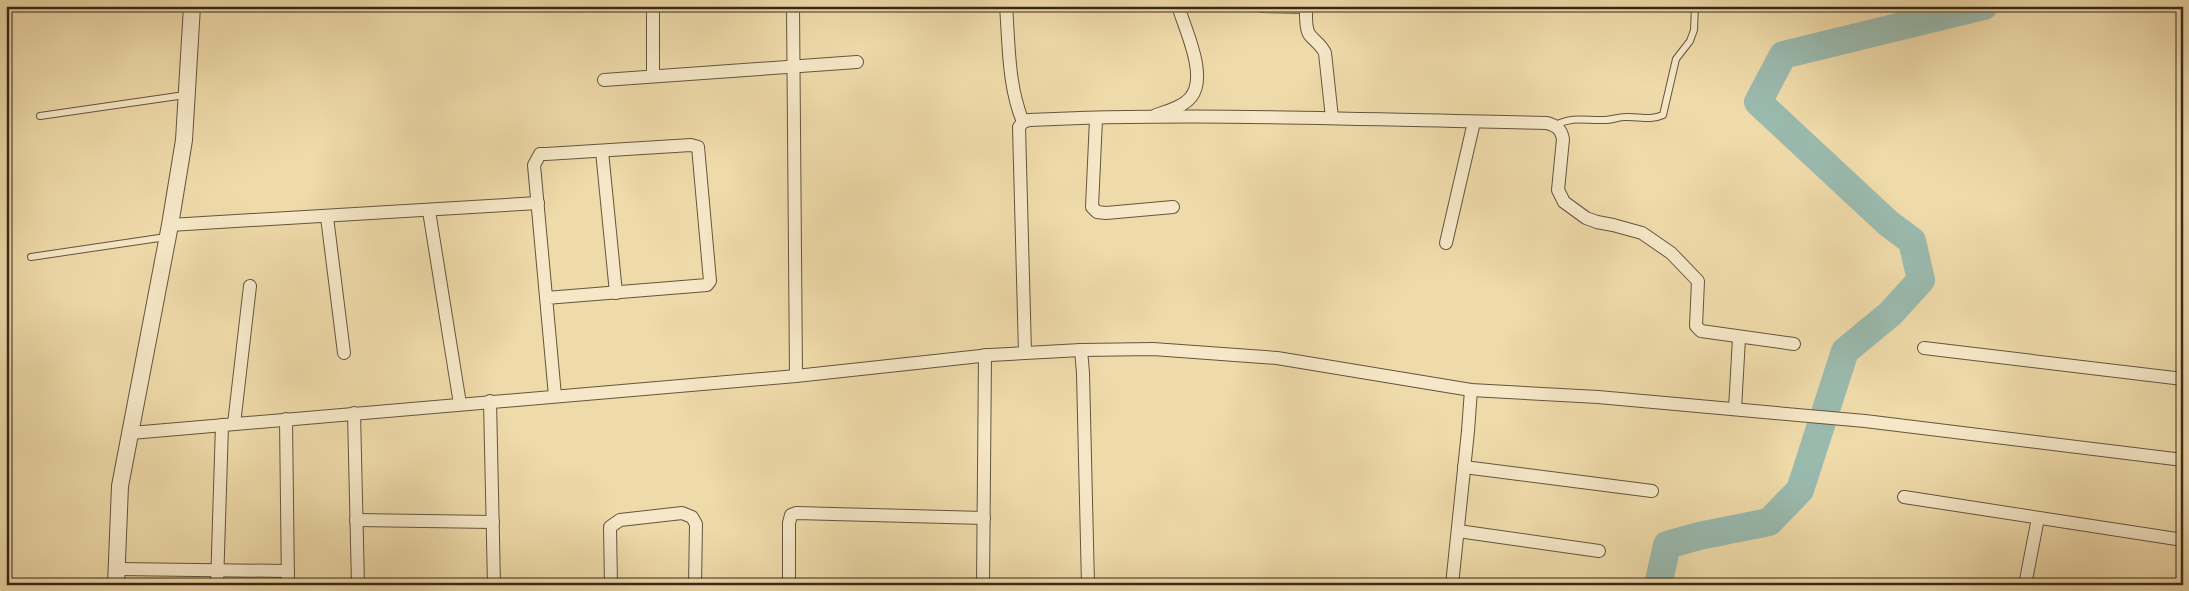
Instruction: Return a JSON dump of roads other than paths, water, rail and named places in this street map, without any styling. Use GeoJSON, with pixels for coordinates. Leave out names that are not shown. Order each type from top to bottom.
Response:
{"type":"FeatureCollection","features":[{"type":"Feature","properties":{"kind":"street"},"geometry":{"type":"LineString","coordinates":[[192,6],[184,140],[169,231],[120,486],[117,577],[218,570],[288,571]]}},
{"type":"Feature","properties":{"kind":"street"},"geometry":{"type":"LineString","coordinates":[[653,6],[653,76]]}},
{"type":"Feature","properties":{"kind":"street"},"geometry":{"type":"LineString","coordinates":[[793,6],[796,376]]}},
{"type":"Feature","properties":{"kind":"street"},"geometry":{"type":"LineString","coordinates":[[1006,6],[1014,95],[1023,122]]}},
{"type":"Feature","properties":{"kind":"street"},"geometry":{"type":"LineString","coordinates":[[1149,118],[1184,104],[1192,97],[1197,83],[1194,56],[1178,6]]}},
{"type":"Feature","properties":{"kind":"street"},"geometry":{"type":"LineString","coordinates":[[1261,6],[1306,7],[1307,30],[1325,52],[1332,118]]}},
{"type":"Feature","properties":{"kind":"street"},"geometry":{"type":"LineString","coordinates":[[604,80],[857,62]]}},
{"type":"Feature","properties":{"kind":"street"},"geometry":{"type":"LineString","coordinates":[[1025,353],[1019,127],[1023,122],[1029,120],[1149,118],[1332,118],[1547,123],[1556,125],[1562,131],[1558,190],[1564,202],[1591,220],[1642,233],[1671,253],[1698,281],[1696,326],[1701,331],[1739,338],[1794,344]]}},
{"type":"Feature","properties":{"kind":"street"},"geometry":{"type":"LineString","coordinates":[[1096,119],[1092,207],[1097,212],[1106,213],[1173,207]]}},
{"type":"Feature","properties":{"kind":"street"},"geometry":{"type":"LineString","coordinates":[[1446,243],[1474,122]]}},
{"type":"Feature","properties":{"kind":"street"},"geometry":{"type":"LineString","coordinates":[[546,298],[707,285],[710,281],[698,147],[691,145],[540,154],[534,165],[546,298],[556,396]]}},
{"type":"Feature","properties":{"kind":"street"},"geometry":{"type":"LineString","coordinates":[[602,151],[616,293]]}},
{"type":"Feature","properties":{"kind":"street"},"geometry":{"type":"LineString","coordinates":[[169,231],[327,216],[538,204]]}},
{"type":"Feature","properties":{"kind":"street"},"geometry":{"type":"LineString","coordinates":[[429,211],[460,404]]}},
{"type":"Feature","properties":{"kind":"street"},"geometry":{"type":"LineString","coordinates":[[327,216],[344,353]]}},
{"type":"Feature","properties":{"kind":"street"},"geometry":{"type":"LineString","coordinates":[[217,585],[228,424],[250,286]]}},
{"type":"Feature","properties":{"kind":"street"},"geometry":{"type":"LineString","coordinates":[[1735,409],[1739,338]]}},
{"type":"Feature","properties":{"kind":"street"},"geometry":{"type":"LineString","coordinates":[[1924,348],[2183,379]]}},
{"type":"Feature","properties":{"kind":"street"},"geometry":{"type":"LineString","coordinates":[[131,433],[796,376],[985,355],[1081,350],[1153,349],[1277,358],[1471,390],[1598,397],[1865,421],[2183,460]]}},
{"type":"Feature","properties":{"kind":"street"},"geometry":{"type":"LineString","coordinates":[[1081,350],[1088,585]]}},
{"type":"Feature","properties":{"kind":"street"},"geometry":{"type":"LineString","coordinates":[[983,585],[985,355]]}},
{"type":"Feature","properties":{"kind":"street"},"geometry":{"type":"LineString","coordinates":[[1452,585],[1471,390]]}},
{"type":"Feature","properties":{"kind":"street"},"geometry":{"type":"LineString","coordinates":[[490,402],[494,585]]}},
{"type":"Feature","properties":{"kind":"street"},"geometry":{"type":"LineString","coordinates":[[354,413],[358,585]]}},
{"type":"Feature","properties":{"kind":"street"},"geometry":{"type":"LineString","coordinates":[[286,419],[288,585]]}},
{"type":"Feature","properties":{"kind":"street"},"geometry":{"type":"LineString","coordinates":[[1464,467],[1652,491]]}},
{"type":"Feature","properties":{"kind":"street"},"geometry":{"type":"LineString","coordinates":[[1904,497],[2183,540]]}},
{"type":"Feature","properties":{"kind":"street"},"geometry":{"type":"LineString","coordinates":[[611,585],[610,527],[613,523],[620,520],[682,513],[692,517],[696,524],[696,585]]}},
{"type":"Feature","properties":{"kind":"street"},"geometry":{"type":"LineString","coordinates":[[789,585],[789,523],[791,515],[796,513],[984,518]]}},
{"type":"Feature","properties":{"kind":"street"},"geometry":{"type":"LineString","coordinates":[[2026,585],[2038,518]]}},
{"type":"Feature","properties":{"kind":"street"},"geometry":{"type":"LineString","coordinates":[[356,520],[493,522]]}},
{"type":"Feature","properties":{"kind":"street"},"geometry":{"type":"LineString","coordinates":[[1458,532],[1599,551]]}},
{"type":"Feature","properties":{"kind":"lane"},"geometry":{"type":"LineString","coordinates":[[1556,125],[1565,120],[1578,118],[1606,120],[1624,117],[1649,119],[1663,115],[1676,59],[1690,40],[1694,30],[1695,6]]}},
{"type":"Feature","properties":{"kind":"lane"},"geometry":{"type":"LineString","coordinates":[[40,116],[187,94]]}},
{"type":"Feature","properties":{"kind":"lane"},"geometry":{"type":"LineString","coordinates":[[31,257],[169,231]]}},
{"type":"Feature","properties":{"kind":"waterway"},"geometry":{"type":"LineString","coordinates":[[1658,585],[1667,545],[1699,536],[1769,522],[1800,490],[1845,351],[1890,314],[1921,280],[1912,241],[1888,223],[1758,102],[1783,55],[1984,6]]}}]}
